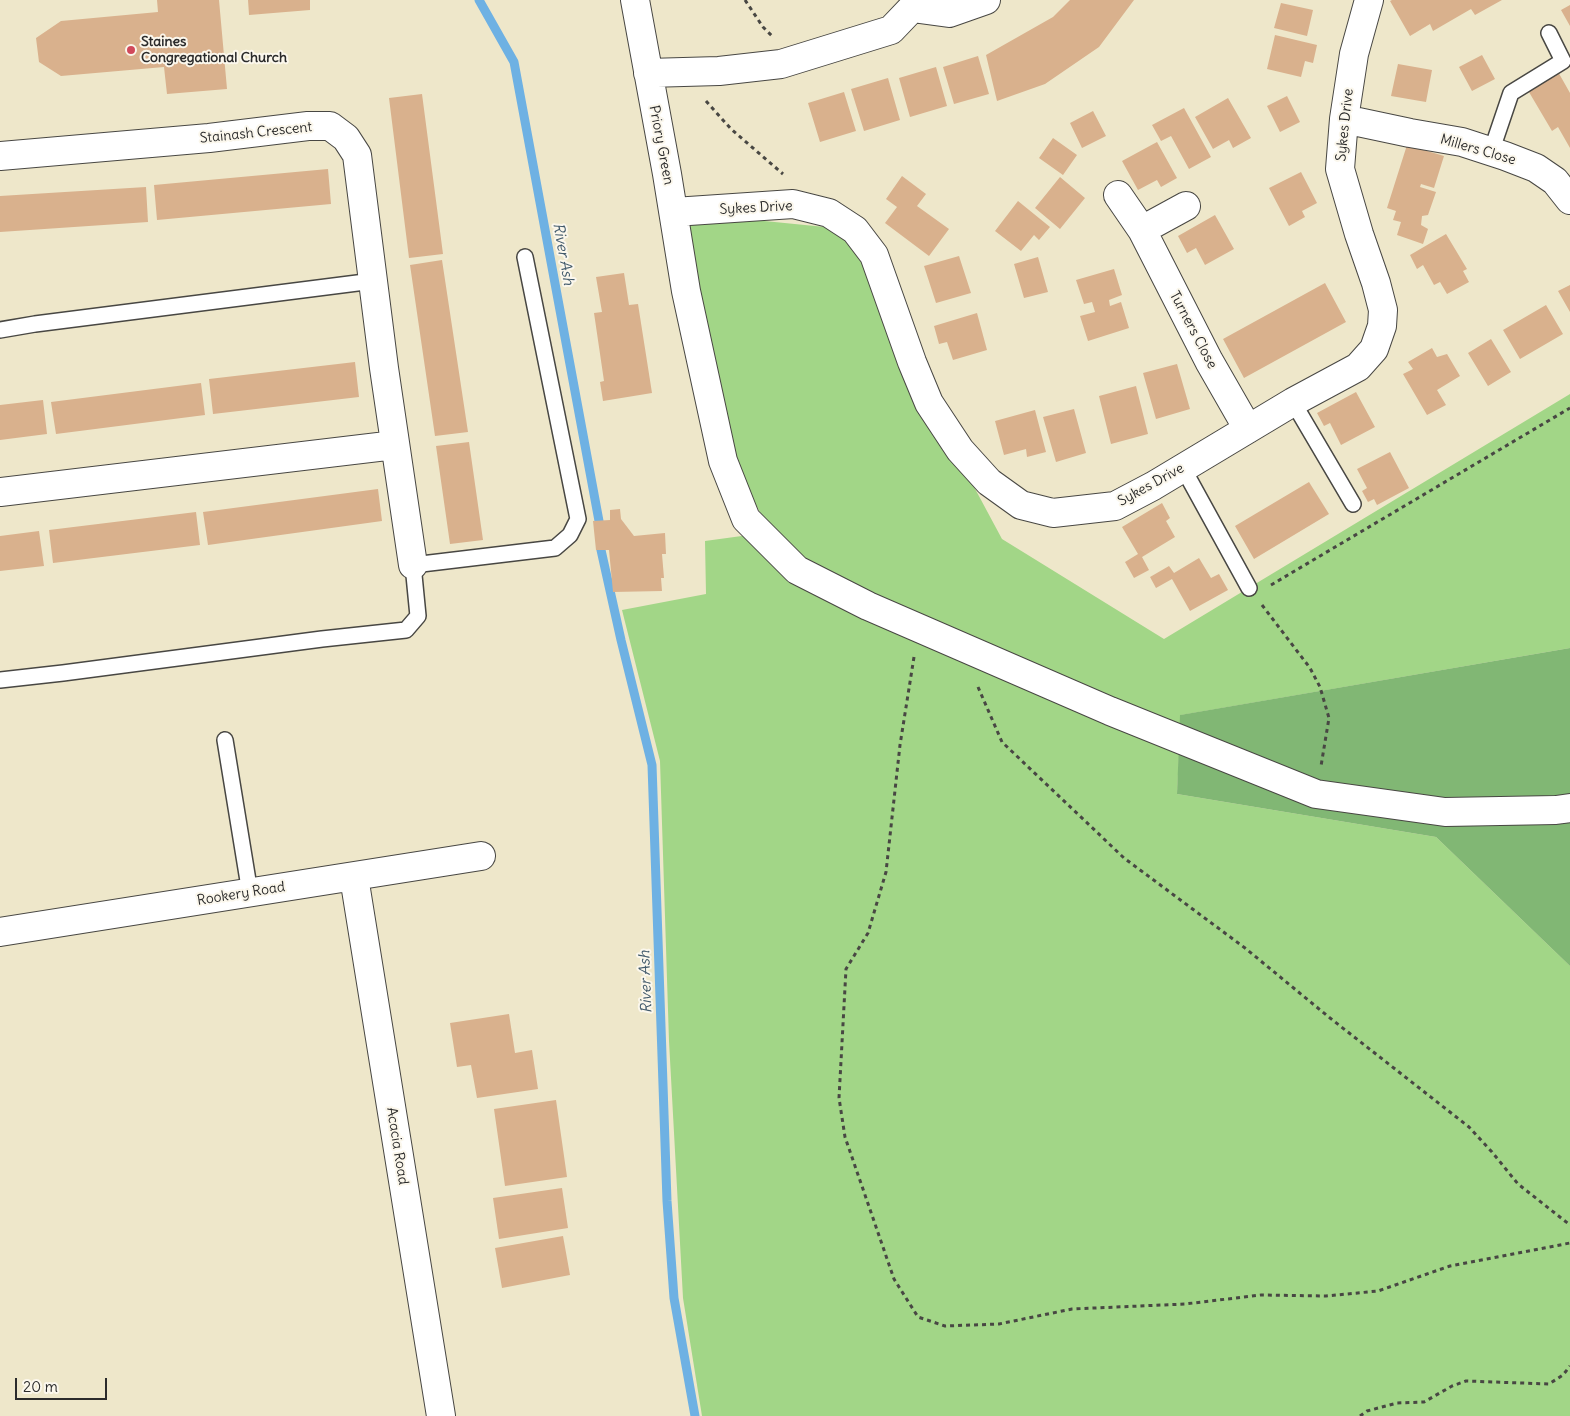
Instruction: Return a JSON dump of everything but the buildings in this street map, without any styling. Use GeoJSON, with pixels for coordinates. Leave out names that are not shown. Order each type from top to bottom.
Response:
{"type":"FeatureCollection","features":[{"type":"Feature","properties":{"kind":"street","name":"Priory Green"},"geometry":{"type":"LineString","coordinates":[[635,0],[674,212],[686,291],[723,461],[746,518],[797,570],[868,606],[1110,711],[1316,794],[1445,812],[1556,810],[1570,808]]}},
{"type":"Feature","properties":{"kind":"street"},"geometry":{"type":"LineString","coordinates":[[648,73],[719,71],[781,64],[891,30],[912,4],[949,13],[986,0]]}},
{"type":"Feature","properties":{"kind":"street","name":"Sykes Drive"},"geometry":{"type":"LineString","coordinates":[[674,212],[793,204],[830,213],[855,230],[874,255],[912,362],[929,403],[960,450],[989,482],[1021,506],[1053,513],[1115,506],[1293,402],[1358,367],[1374,349],[1382,326],[1383,310],[1340,169],[1344,119],[1354,54],[1369,0]]}},
{"type":"Feature","properties":{"kind":"street","name":"Millers Close"},"geometry":{"type":"LineString","coordinates":[[1344,119],[1462,142],[1536,168],[1555,182],[1570,200]]}},
{"type":"Feature","properties":{"kind":"street","name":"Stainash Crescent"},"geometry":{"type":"LineString","coordinates":[[0,156],[209,138],[308,126],[330,126],[346,138],[357,155],[394,445],[413,565]]}},
{"type":"Feature","properties":{"kind":"street","name":"Turners Close"},"geometry":{"type":"LineString","coordinates":[[1118,195],[1142,230],[1209,361],[1248,430]]}},
{"type":"Feature","properties":{"kind":"street"},"geometry":{"type":"LineString","coordinates":[[1142,230],[1186,206]]}},
{"type":"Feature","properties":{"kind":"street"},"geometry":{"type":"LineString","coordinates":[[0,492],[394,445]]}},
{"type":"Feature","properties":{"kind":"street","name":"Rookery Road"},"geometry":{"type":"LineString","coordinates":[[0,932],[481,856]]}},
{"type":"Feature","properties":{"kind":"street","name":"Acacia Road"},"geometry":{"type":"LineString","coordinates":[[354,877],[441,1416]]}},
{"type":"Feature","properties":{"kind":"lane"},"geometry":{"type":"LineString","coordinates":[[1491,152],[1511,93],[1563,61],[1549,33]]}},
{"type":"Feature","properties":{"kind":"lane"},"geometry":{"type":"LineString","coordinates":[[0,680],[406,630],[418,616],[413,565],[555,548],[570,536],[578,519],[525,257]]}},
{"type":"Feature","properties":{"kind":"lane"},"geometry":{"type":"LineString","coordinates":[[0,330],[373,281]]}},
{"type":"Feature","properties":{"kind":"lane"},"geometry":{"type":"LineString","coordinates":[[1293,402],[1353,504]]}},
{"type":"Feature","properties":{"kind":"lane"},"geometry":{"type":"LineString","coordinates":[[1182,468],[1251,592]]}},
{"type":"Feature","properties":{"kind":"lane"},"geometry":{"type":"LineString","coordinates":[[225,740],[250,893]]}},
{"type":"Feature","properties":{"kind":"path"},"geometry":{"type":"LineString","coordinates":[[745,0],[763,27],[795,60]]}},
{"type":"Feature","properties":{"kind":"path"},"geometry":{"type":"LineString","coordinates":[[689,72],[699,94],[731,129],[784,174]]}},
{"type":"Feature","properties":{"kind":"path"},"geometry":{"type":"LineString","coordinates":[[1316,794],[1329,718],[1320,686],[1310,668],[1251,592],[1570,408]]}},
{"type":"Feature","properties":{"kind":"path"},"geometry":{"type":"LineString","coordinates":[[918,627],[900,745],[886,872],[868,933],[846,969],[839,1098],[845,1137],[894,1279],[918,1317],[945,1326],[999,1324],[1072,1309],[1185,1304],[1261,1294],[1326,1296],[1378,1290],[1450,1266],[1570,1242]]}},
{"type":"Feature","properties":{"kind":"path"},"geometry":{"type":"LineString","coordinates":[[970,650],[975,680],[1002,742],[1124,858],[1245,948],[1330,1018],[1469,1127],[1518,1184],[1570,1225]]}},
{"type":"Feature","properties":{"kind":"path"},"geometry":{"type":"LineString","coordinates":[[1360,1416],[1367,1411],[1397,1403],[1424,1402],[1466,1380],[1549,1384],[1564,1375],[1570,1366]]}},
{"type":"Feature","properties":{"kind":"green space"},"geometry":{"type":"Polygon","coordinates":[[[674,212],[855,230],[929,403],[1002,539],[1164,639],[1570,394],[1570,648],[1181,715],[1177,794],[1436,837],[1570,966],[1570,1416],[702,1416],[683,1298],[669,1041],[660,761],[622,610],[706,594],[705,541],[771,532],[717,435],[674,212]]]}},
{"type":"Feature","properties":{"kind":"green space"},"geometry":{"type":"Polygon","coordinates":[[[1570,648],[1570,966],[1436,837],[1177,794],[1180,715],[1570,648]]]}},
{"type":"Feature","properties":{"kind":"waterway","name":"River Ash"},"geometry":{"type":"LineString","coordinates":[[479,0],[514,62],[599,521]]}},
{"type":"Feature","properties":{"kind":"waterway","name":"River Ash"},"geometry":{"type":"LineString","coordinates":[[601,550],[652,765],[667,1201],[674,1298],[695,1416]]}},
{"type":"Feature","properties":{"kind":"place","name":"Staines Congregational Church"},"geometry":{"type":"Point","coordinates":[131,50]}}]}
